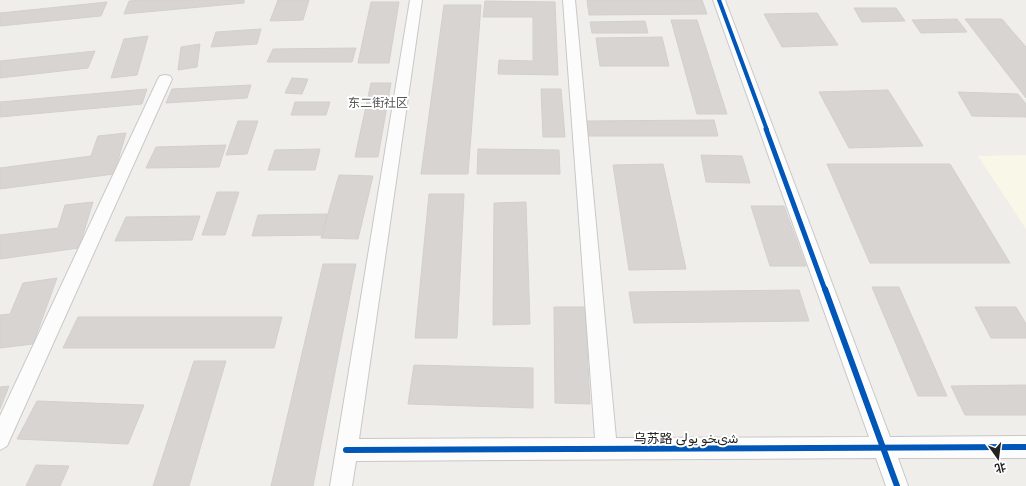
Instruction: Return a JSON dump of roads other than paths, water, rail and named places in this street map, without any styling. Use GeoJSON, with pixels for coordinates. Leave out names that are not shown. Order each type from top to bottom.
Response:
{"type":"FeatureCollection","features":[{"type":"Feature","properties":{"kind":"street"},"geometry":{"type":"LineString","coordinates":[[341,486],[416,0]]}},
{"type":"Feature","properties":{"kind":"street"},"geometry":{"type":"LineString","coordinates":[[569,0],[606,449]]}},
{"type":"Feature","properties":{"kind":"street"},"geometry":{"type":"LineString","coordinates":[[718,0],[897,486]]}},
{"type":"Feature","properties":{"kind":"street"},"geometry":{"type":"LineString","coordinates":[[0,439],[165,79]]}},
{"type":"Feature","properties":{"kind":"street","name":"乌苏路 شىخو يولى"},"geometry":{"type":"LineString","coordinates":[[346,450],[1026,447]]}},
{"type":"Feature","properties":{"kind":"district","name":"东二街社区"},"geometry":{"type":"Point","coordinates":[378,103]}}]}
